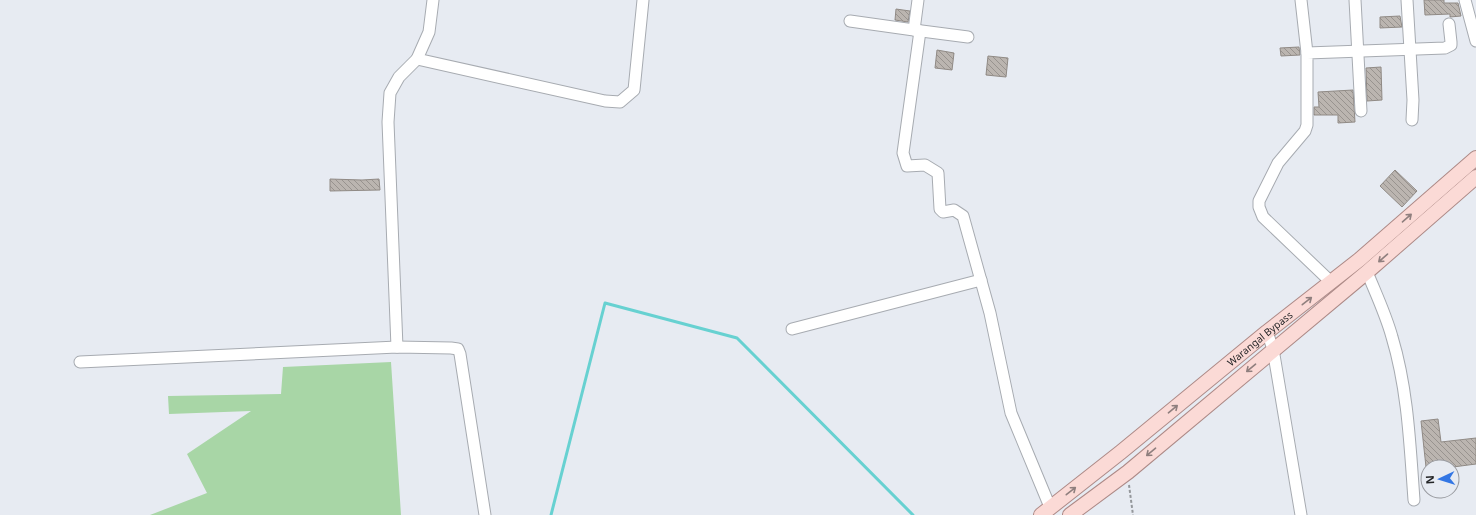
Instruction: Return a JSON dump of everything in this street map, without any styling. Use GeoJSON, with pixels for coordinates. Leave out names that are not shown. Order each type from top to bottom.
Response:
{"type":"FeatureCollection","features":[{"type":"Feature","properties":{"kind":"main road","name":"Warangal Bypass"},"geometry":{"type":"LineString","coordinates":[[1046,511],[1121,452],[1267,332],[1359,260],[1476,158]]}},
{"type":"Feature","properties":{"kind":"main road","name":"Warangal Bypass"},"geometry":{"type":"LineString","coordinates":[[1070,515],[1128,472],[1273,349],[1367,272],[1476,177]]}},
{"type":"Feature","properties":{"kind":"street"},"geometry":{"type":"LineString","coordinates":[[397,347],[388,122],[390,93],[399,77],[417,59],[429,32],[433,0]]}},
{"type":"Feature","properties":{"kind":"street"},"geometry":{"type":"LineString","coordinates":[[417,59],[605,101],[620,102],[634,90],[642,0]]}},
{"type":"Feature","properties":{"kind":"street"},"geometry":{"type":"LineString","coordinates":[[918,0],[917,30],[902,153],[907,166],[925,165],[938,173],[940,208],[944,212],[954,210],[963,216],[990,313],[1011,413],[1046,511]]}},
{"type":"Feature","properties":{"kind":"street"},"geometry":{"type":"LineString","coordinates":[[1302,0],[1306,53],[1307,125],[1305,131],[1278,163],[1259,201],[1259,207],[1263,217],[1331,282]]}},
{"type":"Feature","properties":{"kind":"street"},"geometry":{"type":"LineString","coordinates":[[1355,0],[1361,111]]}},
{"type":"Feature","properties":{"kind":"street"},"geometry":{"type":"LineString","coordinates":[[1407,0],[1413,100],[1412,120]]}},
{"type":"Feature","properties":{"kind":"street"},"geometry":{"type":"LineString","coordinates":[[1465,0],[1476,41]]}},
{"type":"Feature","properties":{"kind":"street"},"geometry":{"type":"LineString","coordinates":[[850,21],[968,37]]}},
{"type":"Feature","properties":{"kind":"street"},"geometry":{"type":"LineString","coordinates":[[1306,53],[1445,48],[1451,45],[1449,24]]}},
{"type":"Feature","properties":{"kind":"street"},"geometry":{"type":"LineString","coordinates":[[1367,272],[1388,322],[1398,358],[1410,434],[1414,500]]}},
{"type":"Feature","properties":{"kind":"street"},"geometry":{"type":"LineString","coordinates":[[792,329],[981,280]]}},
{"type":"Feature","properties":{"kind":"street"},"geometry":{"type":"LineString","coordinates":[[1267,332],[1273,349],[1301,515]]}},
{"type":"Feature","properties":{"kind":"street"},"geometry":{"type":"LineString","coordinates":[[80,362],[397,347],[451,348],[458,350],[460,354],[485,515]]}},
{"type":"Feature","properties":{"kind":"path"},"geometry":{"type":"LineString","coordinates":[[1128,472],[1133,515]]}},
{"type":"Feature","properties":{"kind":"green space"},"geometry":{"type":"Polygon","coordinates":[[[391,362],[401,515],[150,515],[207,493],[187,454],[251,411],[169,414],[168,396],[281,394],[283,367],[391,362]]]}},
{"type":"Feature","properties":{"kind":"building"},"geometry":{"type":"Polygon","coordinates":[[[1424,0],[1444,0],[1444,3],[1458,3],[1461,16],[1450,17],[1450,14],[1425,15],[1424,0]]]}},
{"type":"Feature","properties":{"kind":"building"},"geometry":{"type":"Polygon","coordinates":[[[896,9],[910,11],[908,22],[895,20],[896,9]]]}},
{"type":"Feature","properties":{"kind":"building"},"geometry":{"type":"Polygon","coordinates":[[[1400,16],[1402,27],[1380,28],[1380,17],[1400,16]]]}},
{"type":"Feature","properties":{"kind":"building"},"geometry":{"type":"Polygon","coordinates":[[[1299,47],[1300,55],[1281,56],[1280,48],[1299,47]]]}},
{"type":"Feature","properties":{"kind":"building"},"geometry":{"type":"Polygon","coordinates":[[[937,50],[954,53],[952,70],[935,68],[937,50]]]}},
{"type":"Feature","properties":{"kind":"building"},"geometry":{"type":"Polygon","coordinates":[[[988,56],[1008,58],[1006,77],[986,75],[988,56]]]}},
{"type":"Feature","properties":{"kind":"building"},"geometry":{"type":"Polygon","coordinates":[[[1381,67],[1382,100],[1367,101],[1366,68],[1381,67]]]}},
{"type":"Feature","properties":{"kind":"building"},"geometry":{"type":"Polygon","coordinates":[[[1353,90],[1355,122],[1338,123],[1338,115],[1314,115],[1314,107],[1319,107],[1318,92],[1353,90]]]}},
{"type":"Feature","properties":{"kind":"building"},"geometry":{"type":"Polygon","coordinates":[[[1395,170],[1417,191],[1402,207],[1380,186],[1395,170]]]}},
{"type":"Feature","properties":{"kind":"building"},"geometry":{"type":"Polygon","coordinates":[[[330,179],[379,179],[380,190],[330,191],[330,179]]]}},
{"type":"Feature","properties":{"kind":"building"},"geometry":{"type":"Polygon","coordinates":[[[1438,419],[1441,442],[1476,438],[1476,464],[1460,466],[1460,459],[1425,459],[1421,421],[1438,419]]]}},
{"type":"Feature","properties":{"kind":"waterway"},"geometry":{"type":"LineString","coordinates":[[551,515],[605,303],[737,338],[913,515]]}}]}
